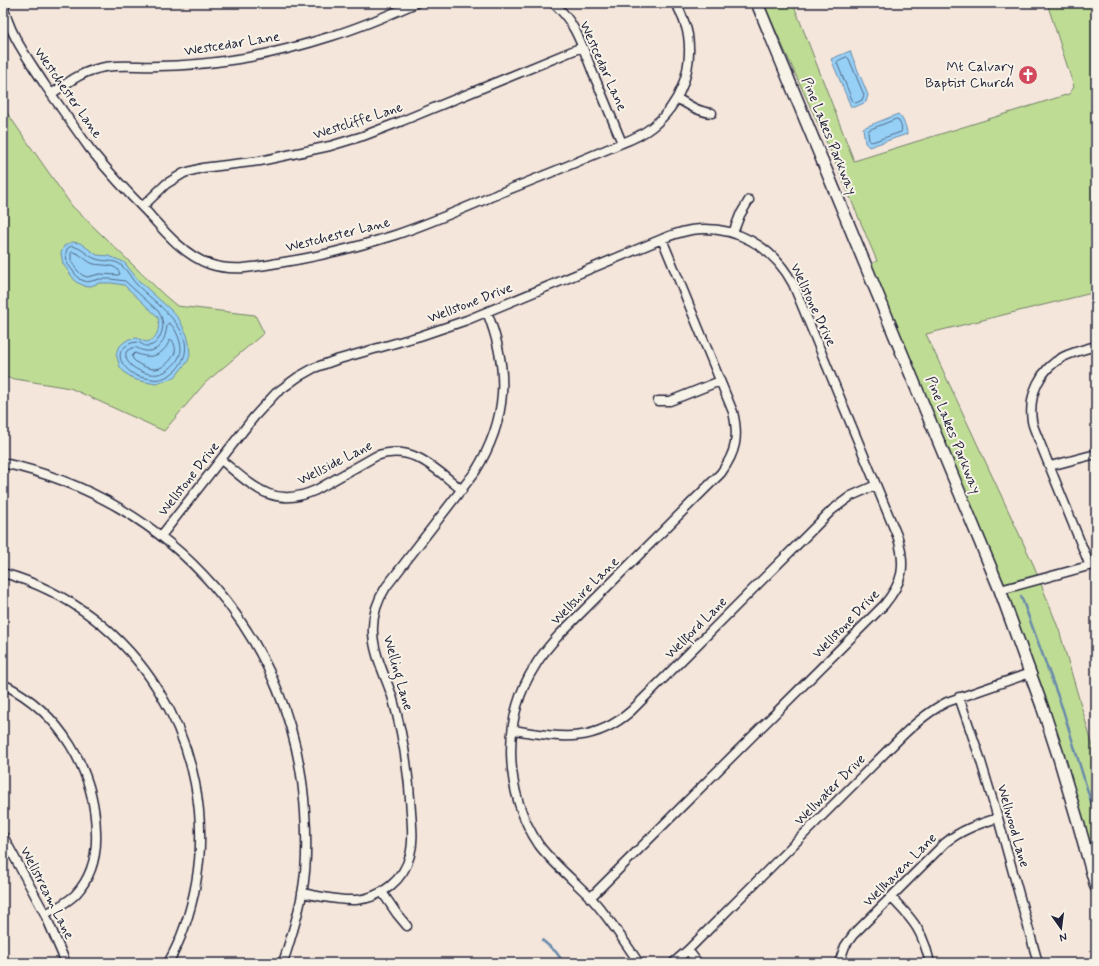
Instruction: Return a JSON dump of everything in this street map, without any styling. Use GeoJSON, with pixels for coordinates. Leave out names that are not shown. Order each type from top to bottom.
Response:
{"type":"FeatureCollection","features":[{"type":"Feature","properties":{"kind":"street","name":"Westchester Lane"},"geometry":{"type":"LineString","coordinates":[[3,3],[11,30],[51,94],[62,111],[122,187],[174,240],[193,256],[207,263],[236,269],[287,262],[333,252],[395,235],[441,218],[636,137],[653,126],[668,111],[677,98],[685,80],[688,69],[689,52],[687,33],[676,3]]}},
{"type":"Feature","properties":{"kind":"street","name":"Westcedar Lane"},"geometry":{"type":"LineString","coordinates":[[51,94],[76,78],[98,68],[208,63],[239,59],[289,49],[346,32],[416,3]]}},
{"type":"Feature","properties":{"kind":"street","name":"Westcedar Lane"},"geometry":{"type":"LineString","coordinates":[[553,3],[569,20],[582,47],[622,143]]}},
{"type":"Feature","properties":{"kind":"street","name":"Pine Lakes Parkway"},"geometry":{"type":"LineString","coordinates":[[757,3],[1000,590],[1059,758],[1096,888]]}},
{"type":"Feature","properties":{"kind":"street","name":"Westcliffe Lane"},"geometry":{"type":"LineString","coordinates":[[142,207],[166,184],[184,173],[202,168],[260,161],[330,146],[363,136],[582,47]]}},
{"type":"Feature","properties":{"kind":"street"},"geometry":{"type":"LineString","coordinates":[[677,98],[699,110],[712,112]]}},
{"type":"Feature","properties":{"kind":"street"},"geometry":{"type":"LineString","coordinates":[[733,233],[740,215],[750,200]]}},
{"type":"Feature","properties":{"kind":"street","name":"Wellstone Drive"},"geometry":{"type":"LineString","coordinates":[[161,536],[254,417],[283,388],[306,372],[332,361],[420,336],[487,312],[662,239],[683,232],[698,229],[714,229],[733,233],[751,240],[767,251],[781,265],[800,302],[898,538],[902,555],[900,578],[894,592],[884,605],[590,898]]}},
{"type":"Feature","properties":{"kind":"street","name":"Wellshire Lane"},"geometry":{"type":"LineString","coordinates":[[639,963],[607,917],[540,846],[526,822],[520,807],[511,762],[513,730],[517,706],[524,687],[535,665],[550,645],[722,473],[733,453],[736,443],[736,423],[733,412],[662,239]]}},
{"type":"Feature","properties":{"kind":"street","name":"Welling Lane"},"geometry":{"type":"LineString","coordinates":[[302,893],[346,900],[370,897],[382,892],[396,880],[407,864],[412,848],[412,824],[403,742],[391,695],[374,645],[373,625],[379,599],[386,587],[475,472],[493,436],[500,408],[502,381],[501,361],[496,335],[487,312]]}},
{"type":"Feature","properties":{"kind":"street"},"geometry":{"type":"LineString","coordinates":[[1000,590],[1093,565],[1032,422],[1032,403],[1035,389],[1045,372],[1052,365],[1071,354],[1096,346]]}},
{"type":"Feature","properties":{"kind":"street"},"geometry":{"type":"LineString","coordinates":[[658,401],[670,401],[720,380]]}},
{"type":"Feature","properties":{"kind":"street","name":"Wellside Lane"},"geometry":{"type":"LineString","coordinates":[[221,460],[254,487],[273,496],[289,498],[311,492],[376,456],[400,452],[411,454],[425,462],[462,490]]}},
{"type":"Feature","properties":{"kind":"street"},"geometry":{"type":"LineString","coordinates":[[1050,466],[1096,454]]}},
{"type":"Feature","properties":{"kind":"street"},"geometry":{"type":"LineString","coordinates":[[3,463],[19,466],[85,490],[132,515],[161,536],[208,580],[228,604],[256,646],[276,686],[294,738],[303,788],[306,855],[302,893],[295,925],[283,963]]}},
{"type":"Feature","properties":{"kind":"street","name":"Wellford Lane"},"geometry":{"type":"LineString","coordinates":[[513,730],[551,736],[573,736],[596,732],[611,726],[636,705],[832,510],[851,496],[876,486]]}},
{"type":"Feature","properties":{"kind":"street"},"geometry":{"type":"LineString","coordinates":[[3,572],[40,586],[80,608],[115,637],[136,658],[149,676],[163,696],[177,724],[188,756],[194,781],[199,811],[200,846],[197,875],[192,901],[176,948],[168,963]]}},
{"type":"Feature","properties":{"kind":"street","name":"Wellwater Drive"},"geometry":{"type":"LineString","coordinates":[[673,963],[688,950],[905,733],[920,720],[935,709],[959,697],[1030,672]]}},
{"type":"Feature","properties":{"kind":"street"},"geometry":{"type":"LineString","coordinates":[[3,684],[40,708],[62,732],[76,755],[86,777],[94,809],[96,820],[96,848],[90,873],[75,894],[63,904],[45,914]]}},
{"type":"Feature","properties":{"kind":"street","name":"Wellwood Lane"},"geometry":{"type":"LineString","coordinates":[[959,697],[979,755],[998,818],[1038,963]]}},
{"type":"Feature","properties":{"kind":"street","name":"Wellhaven Lane"},"geometry":{"type":"LineString","coordinates":[[839,963],[845,946],[853,935],[945,843],[973,826],[998,818]]}},
{"type":"Feature","properties":{"kind":"street","name":"Wellstream Lane"},"geometry":{"type":"LineString","coordinates":[[3,836],[45,914],[66,963]]}},
{"type":"Feature","properties":{"kind":"street"},"geometry":{"type":"LineString","coordinates":[[382,892],[407,926]]}},
{"type":"Feature","properties":{"kind":"street"},"geometry":{"type":"LineString","coordinates":[[891,897],[910,917],[918,929],[924,942],[930,963]]}},
{"type":"Feature","properties":{"kind":"street"},"geometry":{"type":"LineString","coordinates":[[688,950],[698,963]]}},
{"type":"Feature","properties":{"kind":"green space"},"geometry":{"type":"Polygon","coordinates":[[[763,3],[793,3],[854,161],[1069,94],[1074,87],[1047,3],[1096,3],[1096,292],[926,334],[1034,566],[1059,630],[1096,757],[1096,867],[1054,725],[1012,605],[871,264],[877,261],[830,150],[763,3]]]}},
{"type":"Feature","properties":{"kind":"green space"},"geometry":{"type":"Polygon","coordinates":[[[3,107],[72,206],[164,295],[177,306],[255,315],[264,333],[205,383],[164,431],[70,388],[3,377],[3,107]]]}},
{"type":"Feature","properties":{"kind":"water"},"geometry":{"type":"Polygon","coordinates":[[[850,51],[868,95],[866,102],[855,107],[851,107],[831,59],[850,51]]]}},
{"type":"Feature","properties":{"kind":"water"},"geometry":{"type":"Polygon","coordinates":[[[898,114],[902,118],[907,134],[869,147],[865,143],[863,128],[898,114]]]}},
{"type":"Feature","properties":{"kind":"water"},"geometry":{"type":"Polygon","coordinates":[[[72,242],[80,243],[97,255],[109,256],[124,262],[139,281],[179,319],[187,335],[190,355],[188,361],[175,377],[156,384],[136,380],[125,373],[120,367],[116,354],[118,348],[129,339],[137,338],[146,342],[153,339],[156,336],[159,325],[158,317],[124,285],[100,283],[87,287],[76,282],[63,264],[61,253],[64,246],[72,242]]]}},
{"type":"Feature","properties":{"kind":"waterway"},"geometry":{"type":"LineString","coordinates":[[1021,596],[1063,710],[1096,818]]}},
{"type":"Feature","properties":{"kind":"waterway"},"geometry":{"type":"LineString","coordinates":[[542,940],[556,952],[564,963]]}},
{"type":"Feature","properties":{"kind":"place","name":"Mt Calvary Baptist Church"},"geometry":{"type":"Point","coordinates":[1028,75]}}]}
